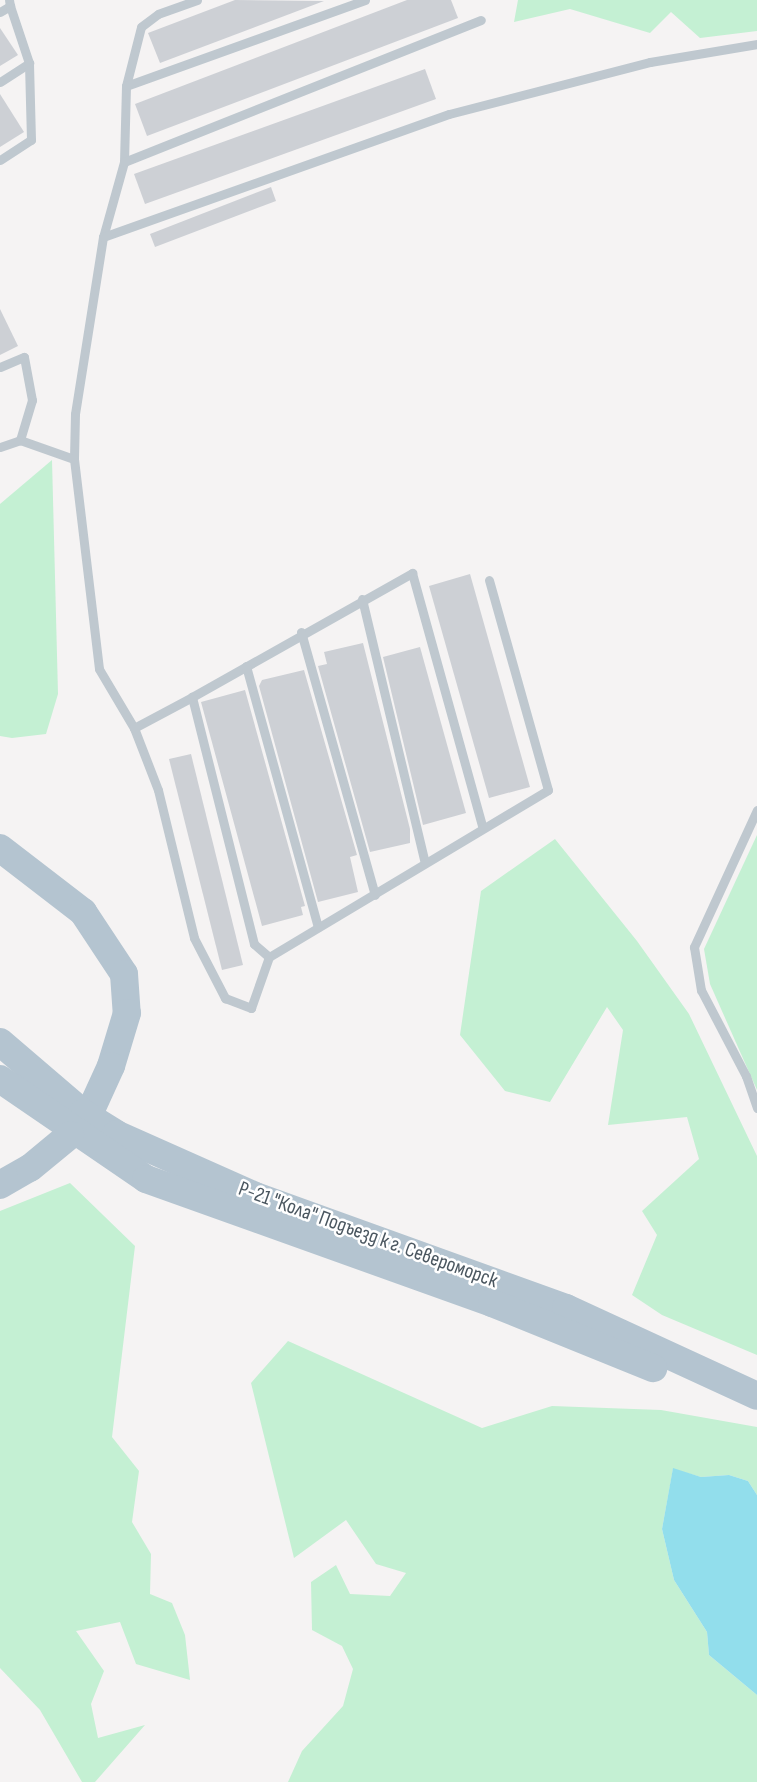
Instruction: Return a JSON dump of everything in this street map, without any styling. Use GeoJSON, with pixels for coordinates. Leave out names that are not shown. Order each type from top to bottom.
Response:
{"type":"FeatureCollection","features":[{"type":"Feature","properties":{"kind":"main road"},"geometry":{"type":"LineString","coordinates":[[0,848],[83,912],[124,974],[127,1013],[111,1066],[90,1112]]}},
{"type":"Feature","properties":{"kind":"main road","name":"Р-21 \"Кола\" Подъезд к г. Североморск"},"geometry":{"type":"LineString","coordinates":[[0,1042],[83,1113],[116,1134],[255,1196],[545,1300],[757,1396]]}},
{"type":"Feature","properties":{"kind":"main road"},"geometry":{"type":"LineString","coordinates":[[0,1079],[146,1179],[492,1303],[757,1411]]}},
{"type":"Feature","properties":{"kind":"main road"},"geometry":{"type":"LineString","coordinates":[[0,1185],[30,1168],[70,1135]]}},
{"type":"Feature","properties":{"kind":"lane"},"geometry":{"type":"LineString","coordinates":[[197,0],[158,14],[141,27],[126,86],[124,162],[103,237],[75,414],[74,459],[99,669],[134,728],[158,790],[194,937],[225,998],[251,1008],[269,957],[375,895],[482,826],[548,790],[488,580]]}},
{"type":"Feature","properties":{"kind":"lane"},"geometry":{"type":"LineString","coordinates":[[126,86],[365,0]]}},
{"type":"Feature","properties":{"kind":"lane"},"geometry":{"type":"LineString","coordinates":[[0,12],[10,3],[29,63],[31,140],[0,160]]}},
{"type":"Feature","properties":{"kind":"lane"},"geometry":{"type":"LineString","coordinates":[[124,162],[481,20]]}},
{"type":"Feature","properties":{"kind":"lane"},"geometry":{"type":"LineString","coordinates":[[103,237],[449,114],[650,62],[757,44]]}},
{"type":"Feature","properties":{"kind":"lane"},"geometry":{"type":"LineString","coordinates":[[0,82],[29,63]]}},
{"type":"Feature","properties":{"kind":"lane"},"geometry":{"type":"LineString","coordinates":[[0,367],[24,357],[33,400],[20,440]]}},
{"type":"Feature","properties":{"kind":"lane"},"geometry":{"type":"LineString","coordinates":[[0,447],[20,440],[74,459]]}},
{"type":"Feature","properties":{"kind":"lane"},"geometry":{"type":"LineString","coordinates":[[134,728],[246,666],[300,632],[412,573],[482,826]]}},
{"type":"Feature","properties":{"kind":"lane"},"geometry":{"type":"LineString","coordinates":[[362,599],[425,863]]}},
{"type":"Feature","properties":{"kind":"lane"},"geometry":{"type":"LineString","coordinates":[[300,632],[375,895]]}},
{"type":"Feature","properties":{"kind":"lane"},"geometry":{"type":"LineString","coordinates":[[246,666],[318,927]]}},
{"type":"Feature","properties":{"kind":"lane"},"geometry":{"type":"LineString","coordinates":[[191,697],[254,944],[269,957]]}},
{"type":"Feature","properties":{"kind":"lane"},"geometry":{"type":"LineString","coordinates":[[757,810],[694,947],[701,990],[746,1076],[757,1108]]}},
{"type":"Feature","properties":{"kind":"green space"},"geometry":{"type":"Polygon","coordinates":[[[518,0],[757,0],[757,31],[700,38],[671,12],[650,33],[570,9],[514,22],[518,0]]]}},
{"type":"Feature","properties":{"kind":"green space"},"geometry":{"type":"Polygon","coordinates":[[[52,460],[58,694],[46,734],[12,738],[0,736],[0,504],[52,460]]]}},
{"type":"Feature","properties":{"kind":"green space"},"geometry":{"type":"Polygon","coordinates":[[[757,835],[757,1090],[710,984],[704,949],[757,835]]]}},
{"type":"Feature","properties":{"kind":"green space"},"geometry":{"type":"Polygon","coordinates":[[[555,839],[637,941],[689,1014],[757,1156],[757,1355],[662,1315],[632,1295],[657,1235],[642,1211],[699,1159],[687,1117],[608,1125],[623,1030],[607,1007],[550,1102],[505,1091],[460,1035],[481,891],[555,839]]]}},
{"type":"Feature","properties":{"kind":"green space"},"geometry":{"type":"Polygon","coordinates":[[[70,1183],[135,1246],[112,1437],[139,1471],[132,1522],[151,1554],[150,1594],[172,1603],[185,1635],[190,1680],[136,1664],[120,1622],[76,1631],[104,1671],[91,1704],[98,1738],[145,1725],[95,1782],[82,1782],[40,1710],[0,1668],[0,1211],[70,1183]]]}},
{"type":"Feature","properties":{"kind":"green space"},"geometry":{"type":"Polygon","coordinates":[[[288,1341],[482,1428],[552,1406],[661,1410],[757,1427],[757,1495],[748,1481],[729,1475],[701,1477],[673,1469],[662,1529],[674,1580],[707,1632],[709,1655],[757,1695],[757,1782],[288,1782],[302,1751],[343,1706],[353,1669],[342,1646],[312,1630],[311,1582],[336,1565],[350,1594],[390,1596],[406,1573],[376,1564],[346,1520],[294,1558],[251,1383],[288,1341]]]}},
{"type":"Feature","properties":{"kind":"water"},"geometry":{"type":"Polygon","coordinates":[[[673,1468],[701,1477],[729,1475],[748,1481],[757,1495],[757,1695],[709,1655],[707,1632],[674,1580],[662,1529],[673,1468]]]}},
{"type":"Feature","properties":{"kind":"building"},"geometry":{"type":"Polygon","coordinates":[[[235,0],[324,1],[160,63],[148,33],[235,0]]]}},
{"type":"Feature","properties":{"kind":"building"},"geometry":{"type":"Polygon","coordinates":[[[407,0],[451,0],[458,18],[147,136],[135,104],[407,0]]]}},
{"type":"Feature","properties":{"kind":"building"},"geometry":{"type":"Polygon","coordinates":[[[0,28],[18,55],[0,66],[0,28]]]}},
{"type":"Feature","properties":{"kind":"building"},"geometry":{"type":"Polygon","coordinates":[[[425,69],[436,99],[145,204],[134,174],[425,69]]]}},
{"type":"Feature","properties":{"kind":"building"},"geometry":{"type":"Polygon","coordinates":[[[0,94],[24,132],[0,147],[0,94]]]}},
{"type":"Feature","properties":{"kind":"building"},"geometry":{"type":"Polygon","coordinates":[[[271,187],[276,201],[155,247],[150,234],[271,187]]]}},
{"type":"Feature","properties":{"kind":"building"},"geometry":{"type":"Polygon","coordinates":[[[0,309],[18,346],[0,355],[0,309]]]}},
{"type":"Feature","properties":{"kind":"building"},"geometry":{"type":"Polygon","coordinates":[[[470,574],[530,787],[489,798],[429,586],[470,574]]]}},
{"type":"Feature","properties":{"kind":"building"},"geometry":{"type":"Polygon","coordinates":[[[363,643],[410,829],[410,843],[370,852],[318,666],[327,664],[324,652],[363,643]]]}},
{"type":"Feature","properties":{"kind":"building"},"geometry":{"type":"Polygon","coordinates":[[[420,647],[466,813],[423,825],[383,657],[420,647]]]}},
{"type":"Feature","properties":{"kind":"building"},"geometry":{"type":"Polygon","coordinates":[[[304,670],[357,855],[350,857],[358,892],[318,902],[259,686],[262,680],[304,670]]]}},
{"type":"Feature","properties":{"kind":"building"},"geometry":{"type":"Polygon","coordinates":[[[245,690],[305,906],[301,907],[303,915],[262,926],[201,702],[245,690]]]}},
{"type":"Feature","properties":{"kind":"building"},"geometry":{"type":"Polygon","coordinates":[[[191,754],[243,965],[222,970],[169,759],[191,754]]]}}]}
